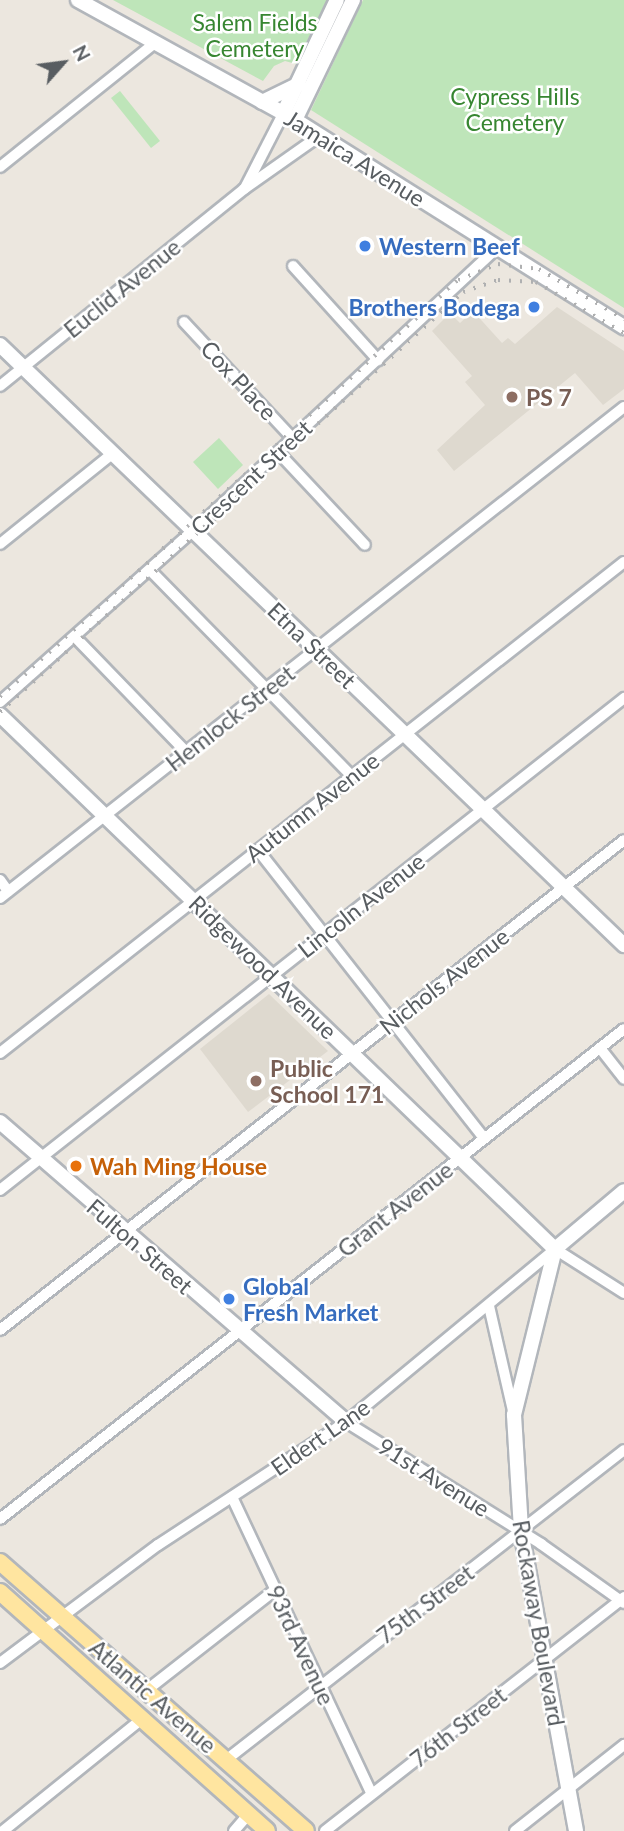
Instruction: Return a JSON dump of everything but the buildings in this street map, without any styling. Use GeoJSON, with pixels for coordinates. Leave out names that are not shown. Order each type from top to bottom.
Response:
{"type":"FeatureCollection","features":[{"type":"Feature","properties":{"kind":"main road","name":"Jamaica Avenue"},"geometry":{"type":"LineString","coordinates":[[78,0],[289,117],[624,327]]}},
{"type":"Feature","properties":{"kind":"main road"},"geometry":{"type":"LineString","coordinates":[[289,117],[299,84],[337,0]]}},
{"type":"Feature","properties":{"kind":"main road"},"geometry":{"type":"LineString","coordinates":[[289,117],[353,0]]}},
{"type":"Feature","properties":{"kind":"main road"},"geometry":{"type":"LineString","coordinates":[[262,102],[299,84]]}},
{"type":"Feature","properties":{"kind":"main road","name":"Etna Street"},"geometry":{"type":"LineString","coordinates":[[0,345],[624,945]]}},
{"type":"Feature","properties":{"kind":"main road","name":"Ridgewood Avenue"},"geometry":{"type":"LineString","coordinates":[[0,715],[555,1249]]}},
{"type":"Feature","properties":{"kind":"main road","name":"Fulton Street"},"geometry":{"type":"LineString","coordinates":[[0,1122],[238,1333],[346,1422]]}},
{"type":"Feature","properties":{"kind":"main road","name":"Eldert Lane"},"geometry":{"type":"LineString","coordinates":[[555,1249],[624,1191]]}},
{"type":"Feature","properties":{"kind":"main road","name":"Rockaway Boulevard"},"geometry":{"type":"LineString","coordinates":[[555,1249],[514,1415],[521,1531],[576,1831]]}},
{"type":"Feature","properties":{"kind":"main road","name":"Atlantic Avenue"},"geometry":{"type":"LineString","coordinates":[[0,1562],[306,1831]]}},
{"type":"Feature","properties":{"kind":"main road","name":"Atlantic Avenue"},"geometry":{"type":"LineString","coordinates":[[0,1592],[267,1831]]}},
{"type":"Feature","properties":{"kind":"street"},"geometry":{"type":"LineString","coordinates":[[0,167],[155,43]]}},
{"type":"Feature","properties":{"kind":"street","name":"Euclid Avenue"},"geometry":{"type":"LineString","coordinates":[[244,189],[289,117]]}},
{"type":"Feature","properties":{"kind":"street","name":"Euclid Avenue"},"geometry":{"type":"LineString","coordinates":[[0,386],[244,189],[319,136]]}},
{"type":"Feature","properties":{"kind":"street","name":"Crescent Street"},"geometry":{"type":"LineString","coordinates":[[0,702],[194,531],[498,247]]}},
{"type":"Feature","properties":{"kind":"street"},"geometry":{"type":"LineString","coordinates":[[293,266],[378,360]]}},
{"type":"Feature","properties":{"kind":"street","name":"Cox Place"},"geometry":{"type":"LineString","coordinates":[[184,321],[293,439]]}},
{"type":"Feature","properties":{"kind":"street","name":"Hemlock Street"},"geometry":{"type":"LineString","coordinates":[[4,894],[624,407]]}},
{"type":"Feature","properties":{"kind":"street"},"geometry":{"type":"LineString","coordinates":[[278,452],[365,545]]}},
{"type":"Feature","properties":{"kind":"street"},"geometry":{"type":"LineString","coordinates":[[0,544],[113,453]]}},
{"type":"Feature","properties":{"kind":"street","name":"Autumn Avenue"},"geometry":{"type":"LineString","coordinates":[[0,1053],[624,562]]}},
{"type":"Feature","properties":{"kind":"street"},"geometry":{"type":"LineString","coordinates":[[150,570],[352,776]]}},
{"type":"Feature","properties":{"kind":"street"},"geometry":{"type":"LineString","coordinates":[[75,637],[186,752]]}},
{"type":"Feature","properties":{"kind":"street","name":"Lincoln Avenue"},"geometry":{"type":"LineString","coordinates":[[0,1191],[624,698]]}},
{"type":"Feature","properties":{"kind":"street","name":"Nichols Avenue"},"geometry":{"type":"LineString","coordinates":[[0,1330],[624,840]]}},
{"type":"Feature","properties":{"kind":"street"},"geometry":{"type":"LineString","coordinates":[[258,850],[484,1139]]}},
{"type":"Feature","properties":{"kind":"street"},"geometry":{"type":"LineString","coordinates":[[0,880],[4,894]]}},
{"type":"Feature","properties":{"kind":"street","name":"Grant Avenue"},"geometry":{"type":"LineString","coordinates":[[0,1519],[624,1029]]}},
{"type":"Feature","properties":{"kind":"street"},"geometry":{"type":"LineString","coordinates":[[600,1048],[624,1079]]}},
{"type":"Feature","properties":{"kind":"street"},"geometry":{"type":"LineString","coordinates":[[555,1249],[624,1293]]}},
{"type":"Feature","properties":{"kind":"street","name":"Eldert Lane"},"geometry":{"type":"LineString","coordinates":[[0,1663],[61,1616],[232,1497],[346,1422],[555,1249]]}},
{"type":"Feature","properties":{"kind":"street","name":"Rockaway Boulevard"},"geometry":{"type":"LineString","coordinates":[[489,1306],[514,1415]]}},
{"type":"Feature","properties":{"kind":"street","name":"91st Avenue"},"geometry":{"type":"LineString","coordinates":[[346,1422],[521,1531],[623,1600]]}},
{"type":"Feature","properties":{"kind":"street","name":"75th Street"},"geometry":{"type":"LineString","coordinates":[[226,1760],[320,1684],[624,1450]]}},
{"type":"Feature","properties":{"kind":"street","name":"93rd Avenue"},"geometry":{"type":"LineString","coordinates":[[232,1497],[371,1793]]}},
{"type":"Feature","properties":{"kind":"street"},"geometry":{"type":"LineString","coordinates":[[147,1690],[275,1590]]}},
{"type":"Feature","properties":{"kind":"street","name":"76th Street"},"geometry":{"type":"LineString","coordinates":[[325,1831],[623,1600]]}},
{"type":"Feature","properties":{"kind":"street"},"geometry":{"type":"LineString","coordinates":[[3,1831],[142,1719]]}},
{"type":"Feature","properties":{"kind":"street"},"geometry":{"type":"LineString","coordinates":[[515,1831],[624,1745]]}},
{"type":"Feature","properties":{"kind":"street"},"geometry":{"type":"LineString","coordinates":[[234,1831],[248,1815]]}},
{"type":"Feature","properties":{"kind":"shaded area","name":"PS 7"},"geometry":{"type":"Polygon","coordinates":[[[557,307],[624,351],[624,389],[603,405],[575,373],[454,471],[437,450],[485,405],[465,382],[472,376],[432,331],[450,313],[460,323],[473,311],[502,343],[508,338],[515,344],[557,307]]]}},
{"type":"Feature","properties":{"kind":"shaded area","name":"Public School 171"},"geometry":{"type":"Polygon","coordinates":[[[269,994],[328,1051],[248,1112],[200,1049],[269,994]]]}},
{"type":"Feature","properties":{"kind":"green space","name":"Salem Fields Cemetery"},"geometry":{"type":"Polygon","coordinates":[[[113,0],[327,0],[296,64],[285,61],[274,66],[263,81],[113,0]]]}},
{"type":"Feature","properties":{"kind":"green space","name":"Cypress Hills Cemetery"},"geometry":{"type":"Polygon","coordinates":[[[363,0],[624,0],[624,308],[311,110],[363,0]]]}},
{"type":"Feature","properties":{"kind":"green space"},"geometry":{"type":"Polygon","coordinates":[[[120,91],[160,141],[151,148],[111,98],[120,91]]]}},
{"type":"Feature","properties":{"kind":"green space"},"geometry":{"type":"Polygon","coordinates":[[[219,438],[243,465],[218,489],[193,462],[219,438]]]}},
{"type":"Feature","properties":{"kind":"railway"},"geometry":{"type":"LineString","coordinates":[[0,697],[458,280],[498,264],[539,269],[624,319]]}},
{"type":"Feature","properties":{"kind":"railway"},"geometry":{"type":"LineString","coordinates":[[0,712],[463,292],[498,280],[536,282],[624,333]]}},
{"type":"Feature","properties":{"kind":"place","name":"Western Beef"},"geometry":{"type":"Point","coordinates":[365,246]}},
{"type":"Feature","properties":{"kind":"place","name":"Brothers Bodega"},"geometry":{"type":"Point","coordinates":[534,307]}},
{"type":"Feature","properties":{"kind":"place","name":"PS 7"},"geometry":{"type":"Point","coordinates":[512,397]}},
{"type":"Feature","properties":{"kind":"place","name":"Public School 171"},"geometry":{"type":"Point","coordinates":[256,1081]}},
{"type":"Feature","properties":{"kind":"place","name":"Wah Ming House"},"geometry":{"type":"Point","coordinates":[76,1166]}},
{"type":"Feature","properties":{"kind":"place","name":"Global Fresh Market"},"geometry":{"type":"Point","coordinates":[229,1299]}}]}
